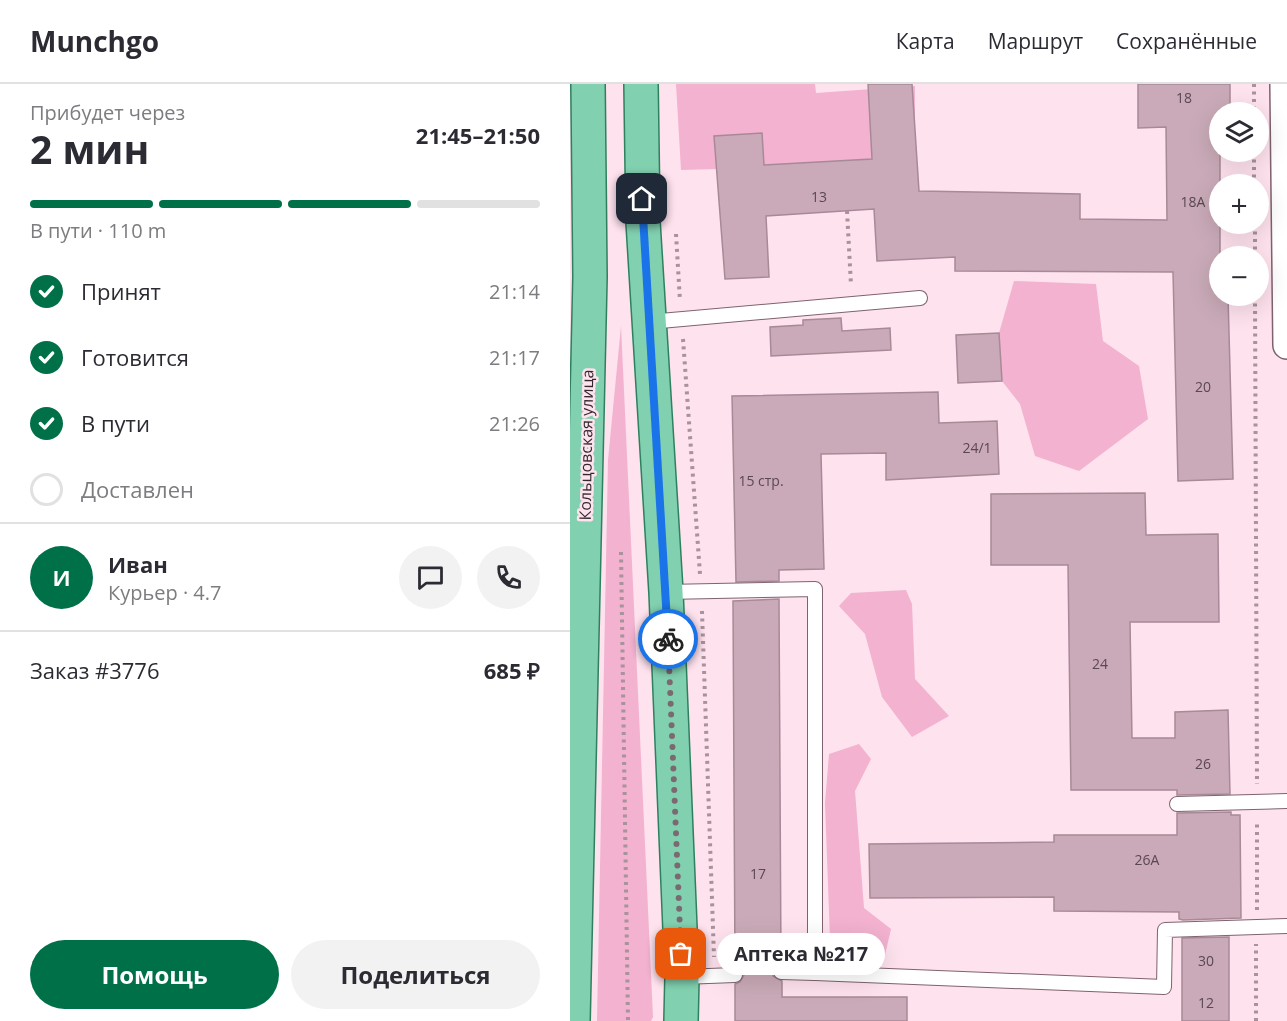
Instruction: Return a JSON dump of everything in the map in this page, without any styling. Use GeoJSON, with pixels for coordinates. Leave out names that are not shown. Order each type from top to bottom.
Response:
{"type":"FeatureCollection","features":[{"type":"Feature","properties":{"kind":"main road","name":"Кольцовская улица"},"geometry":{"type":"LineString","coordinates":[[573,1021],[578,513],[590,277],[588,84]]}},
{"type":"Feature","properties":{"kind":"main road"},"geometry":{"type":"LineString","coordinates":[[641,84],[643,222],[666,592],[682,977],[681,1021]]}},
{"type":"Feature","properties":{"kind":"street"},"geometry":{"type":"LineString","coordinates":[[1284,84],[1287,345]]}},
{"type":"Feature","properties":{"kind":"lane"},"geometry":{"type":"LineString","coordinates":[[649,322],[920,298]]}},
{"type":"Feature","properties":{"kind":"lane"},"geometry":{"type":"LineString","coordinates":[[666,592],[815,589],[815,973]]}},
{"type":"Feature","properties":{"kind":"lane"},"geometry":{"type":"LineString","coordinates":[[1177,804],[1287,801]]}},
{"type":"Feature","properties":{"kind":"lane"},"geometry":{"type":"LineString","coordinates":[[781,972],[1164,987],[1165,930],[1287,926]]}},
{"type":"Feature","properties":{"kind":"lane"},"geometry":{"type":"LineString","coordinates":[[682,977],[735,975]]}},
{"type":"Feature","properties":{"kind":"path"},"geometry":{"type":"LineString","coordinates":[[1254,84],[1254,102]]}},
{"type":"Feature","properties":{"kind":"path"},"geometry":{"type":"LineString","coordinates":[[847,211],[853,304]]}},
{"type":"Feature","properties":{"kind":"path"},"geometry":{"type":"LineString","coordinates":[[1255,306],[1256,1021]]}},
{"type":"Feature","properties":{"kind":"path"},"geometry":{"type":"LineString","coordinates":[[621,552],[628,1021]]}},
{"type":"Feature","properties":{"kind":"path"},"geometry":{"type":"LineString","coordinates":[[701,591],[715,975]]}},
{"type":"Feature","properties":{"kind":"shaded area"},"geometry":{"type":"Polygon","coordinates":[[[676,84],[815,84],[816,93],[915,86],[915,125],[870,127],[873,177],[765,184],[762,133],[715,136],[717,169],[681,170],[676,84]]]}},
{"type":"Feature","properties":{"kind":"shaded area"},"geometry":{"type":"Polygon","coordinates":[[[1014,281],[1096,284],[1103,341],[1139,366],[1148,419],[1079,471],[1035,456],[1020,404],[1002,381],[999,333],[1014,281]]]}},
{"type":"Feature","properties":{"kind":"shaded area"},"geometry":{"type":"Polygon","coordinates":[[[621,326],[653,1017],[651,1021],[597,1021],[608,460],[621,326]]]}},
{"type":"Feature","properties":{"kind":"shaded area"},"geometry":{"type":"Polygon","coordinates":[[[906,590],[912,604],[915,679],[949,716],[912,737],[882,697],[865,634],[839,606],[851,593],[906,590]]]}},
{"type":"Feature","properties":{"kind":"shaded area"},"geometry":{"type":"Polygon","coordinates":[[[859,744],[871,759],[855,791],[864,908],[891,929],[885,955],[831,967],[825,803],[829,754],[859,744]]]}},
{"type":"Feature","properties":{"kind":"building"},"geometry":{"type":"Polygon","coordinates":[[[868,84],[912,84],[919,191],[1080,194],[1080,219],[1167,220],[1166,127],[1138,128],[1138,84],[1230,84],[1230,102],[1209,102],[1209,162],[1220,162],[1220,174],[1209,174],[1209,234],[1220,234],[1220,246],[1209,246],[1209,306],[1228,306],[1233,479],[1178,481],[1173,272],[955,271],[955,257],[877,261],[874,209],[766,216],[769,277],[725,279],[714,136],[762,133],[764,165],[872,159],[868,84]]]}},
{"type":"Feature","properties":{"kind":"building"},"geometry":{"type":"Polygon","coordinates":[[[841,318],[842,331],[890,328],[891,350],[771,356],[770,327],[803,325],[803,320],[841,318]]]}},
{"type":"Feature","properties":{"kind":"building"},"geometry":{"type":"Polygon","coordinates":[[[999,333],[1002,381],[958,383],[956,335],[999,333]]]}},
{"type":"Feature","properties":{"kind":"building"},"geometry":{"type":"Polygon","coordinates":[[[938,392],[939,423],[997,421],[999,474],[886,480],[886,453],[821,454],[824,569],[779,570],[779,581],[736,582],[732,396],[938,392]]]}},
{"type":"Feature","properties":{"kind":"building"},"geometry":{"type":"Polygon","coordinates":[[[1145,493],[1146,535],[1218,534],[1219,622],[1130,622],[1132,738],[1175,738],[1175,712],[1228,710],[1230,794],[1177,795],[1177,790],[1071,790],[1068,565],[991,565],[991,494],[1145,493]]]}},
{"type":"Feature","properties":{"kind":"building"},"geometry":{"type":"Polygon","coordinates":[[[779,599],[781,963],[774,967],[773,976],[782,981],[782,997],[907,997],[907,1021],[735,1021],[735,984],[740,982],[744,975],[742,970],[735,966],[733,601],[779,599]]]}},
{"type":"Feature","properties":{"kind":"building"},"geometry":{"type":"Polygon","coordinates":[[[1231,812],[1231,815],[1240,815],[1241,918],[1183,920],[1179,919],[1179,912],[1054,911],[1054,897],[870,898],[869,844],[1054,842],[1054,835],[1177,835],[1177,813],[1231,812]]]}},
{"type":"Feature","properties":{"kind":"building"},"geometry":{"type":"Polygon","coordinates":[[[1229,937],[1229,1021],[1182,1021],[1182,938],[1229,937]]]}},
{"type":"Feature","properties":{"kind":"way so far"},"geometry":{"type":"LineString","coordinates":[[668,639],[681,954]]}},
{"type":"Feature","properties":{"kind":"place","name":"Аптека №217"},"geometry":{"type":"Point","coordinates":[681,954]}},
{"type":"Feature","properties":{"kind":"route"},"geometry":{"type":"LineString","coordinates":[[642,199],[668,639]]}}]}
